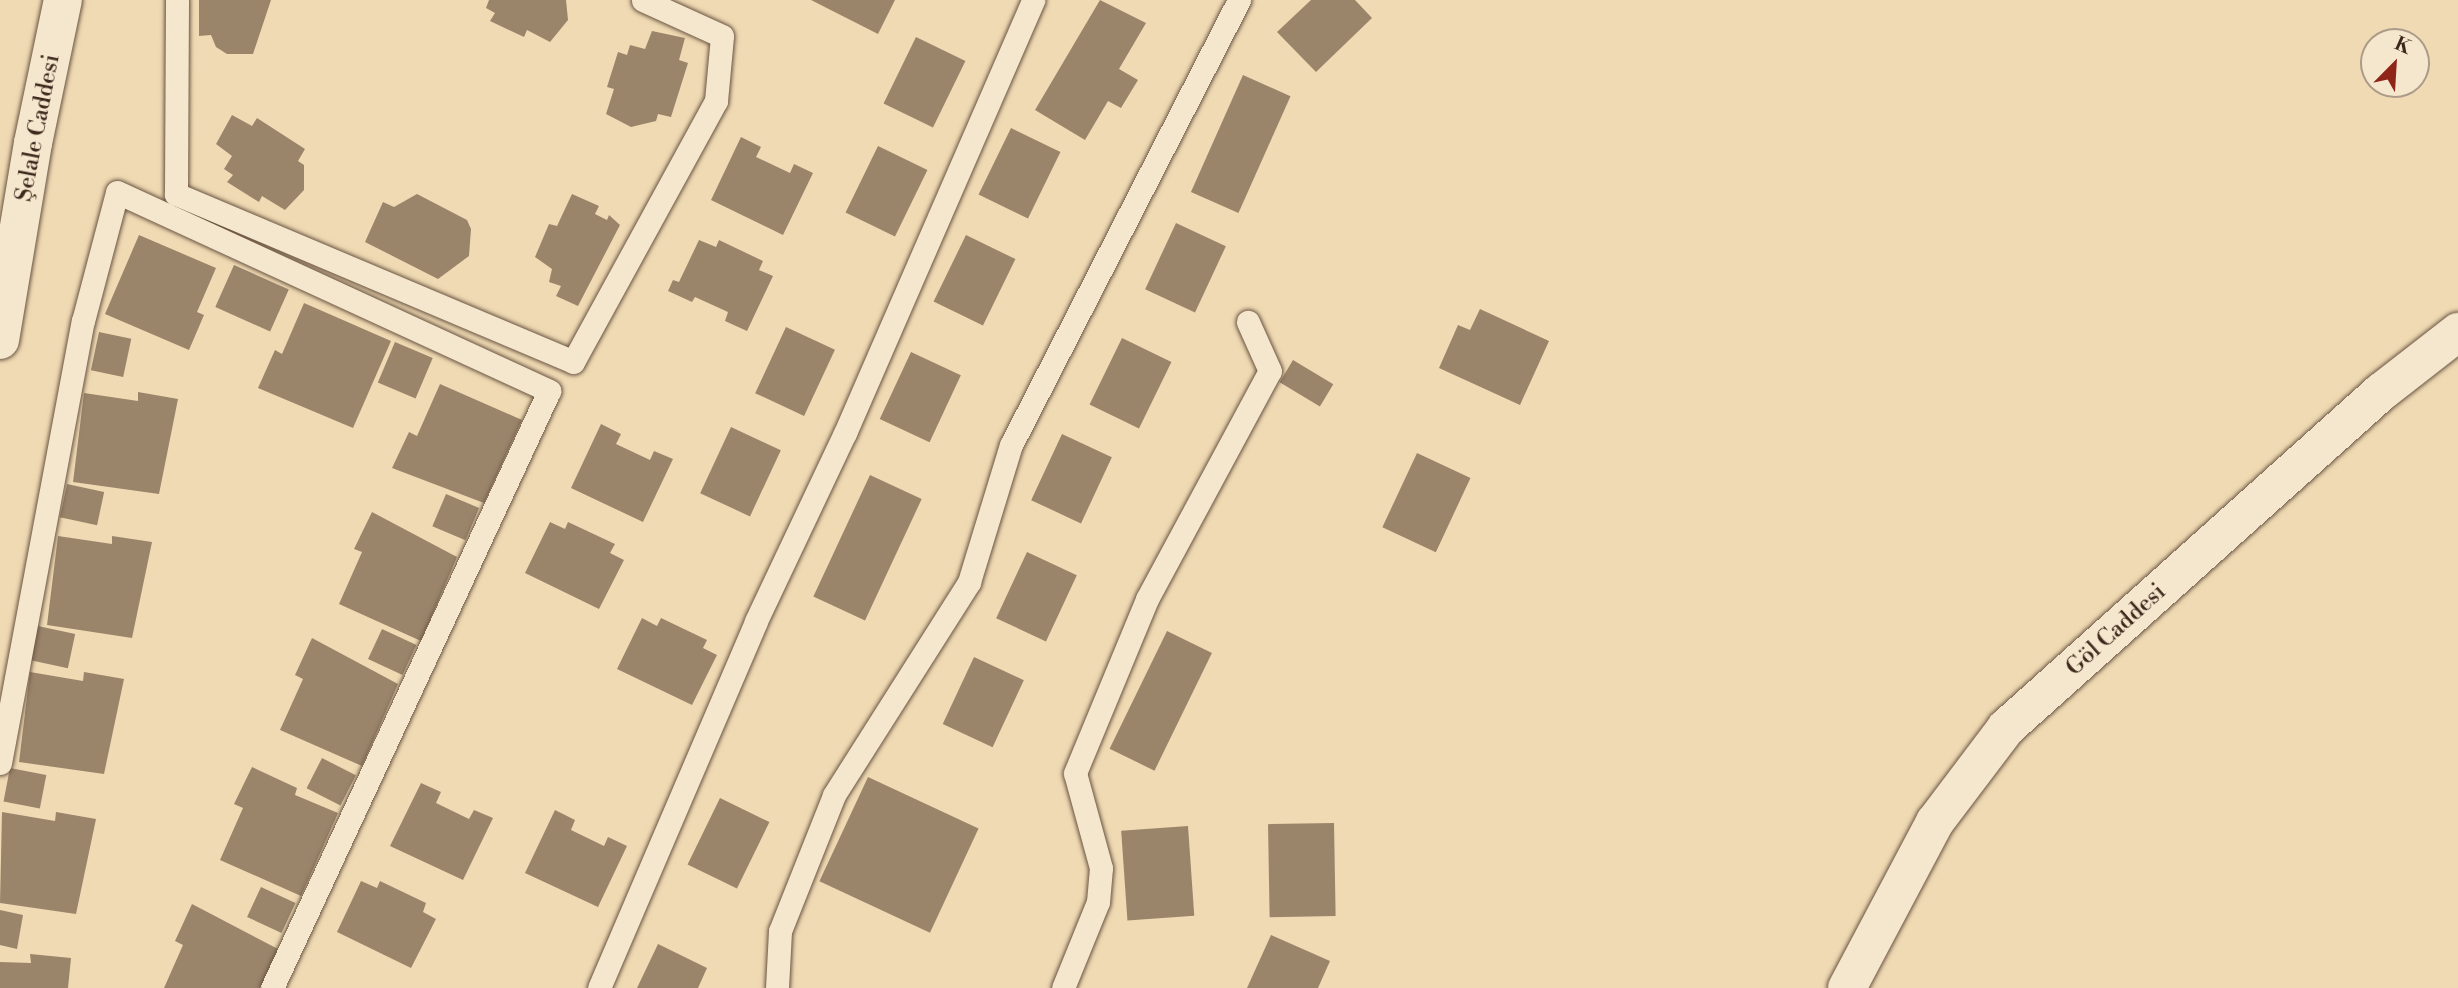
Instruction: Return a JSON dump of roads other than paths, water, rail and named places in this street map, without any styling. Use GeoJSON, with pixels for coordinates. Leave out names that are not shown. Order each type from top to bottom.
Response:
{"type":"FeatureCollection","features":[{"type":"Feature","properties":{"kind":"street","name":"Şelale Caddesi"},"geometry":{"type":"LineString","coordinates":[[0,340],[33,143],[63,0]]}},
{"type":"Feature","properties":{"kind":"street","name":"Göl Caddesi"},"geometry":{"type":"LineString","coordinates":[[1847,988],[1935,822],[2007,728],[2381,392],[2458,332]]}},
{"type":"Feature","properties":{"kind":"lane"},"geometry":{"type":"LineString","coordinates":[[177,0],[176,194],[573,362],[716,101],[722,36],[643,0]]}},
{"type":"Feature","properties":{"kind":"lane"},"geometry":{"type":"LineString","coordinates":[[599,988],[756,621],[845,433],[1033,0]]}},
{"type":"Feature","properties":{"kind":"lane"},"geometry":{"type":"LineString","coordinates":[[776,988],[780,932],[834,795],[969,582],[1011,445],[1240,0]]}},
{"type":"Feature","properties":{"kind":"lane"},"geometry":{"type":"LineString","coordinates":[[0,763],[83,321],[117,192],[549,391],[272,988]]}},
{"type":"Feature","properties":{"kind":"lane"},"geometry":{"type":"LineString","coordinates":[[1063,988],[1098,902],[1101,868],[1075,773],[1147,599],[1270,371],[1248,322]]}}]}
